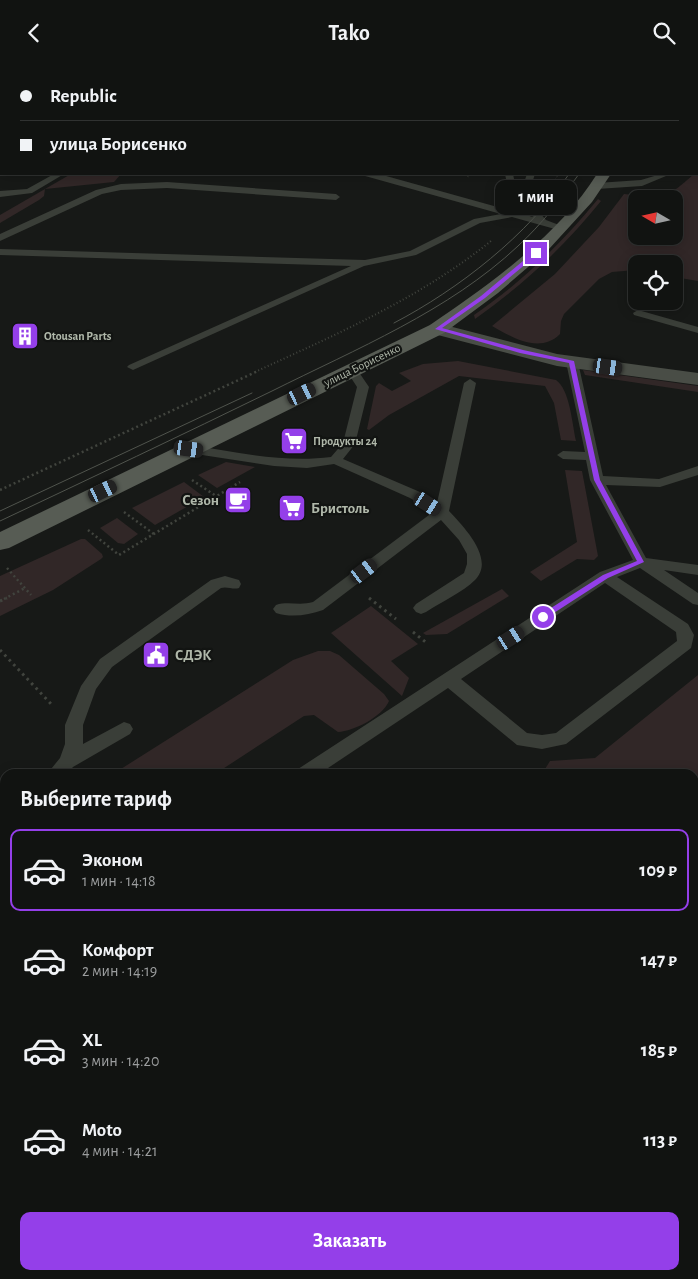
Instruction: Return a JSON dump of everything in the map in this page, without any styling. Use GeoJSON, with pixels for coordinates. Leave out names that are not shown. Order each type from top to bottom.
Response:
{"type":"FeatureCollection","features":[{"type":"Feature","properties":{"kind":"main road","name":"улица Борисенко"},"geometry":{"type":"LineString","coordinates":[[0,542],[437,329],[524,265],[562,228],[601,180]]}},
{"type":"Feature","properties":{"kind":"main road"},"geometry":{"type":"LineString","coordinates":[[437,329],[522,352],[572,362],[698,379]]}},
{"type":"Feature","properties":{"kind":"lane"},"geometry":{"type":"LineString","coordinates":[[0,194],[29,191],[58,175]]}},
{"type":"Feature","properties":{"kind":"lane"},"geometry":{"type":"LineString","coordinates":[[374,175],[562,228]]}},
{"type":"Feature","properties":{"kind":"lane"},"geometry":{"type":"LineString","coordinates":[[509,175],[511,184],[542,222]]}},
{"type":"Feature","properties":{"kind":"lane"},"geometry":{"type":"LineString","coordinates":[[523,198],[531,175]]}},
{"type":"Feature","properties":{"kind":"lane"},"geometry":{"type":"LineString","coordinates":[[601,180],[642,183],[662,176]]}},
{"type":"Feature","properties":{"kind":"lane"},"geometry":{"type":"LineString","coordinates":[[0,238],[99,192],[121,187],[168,185],[336,197]]}},
{"type":"Feature","properties":{"kind":"lane"},"geometry":{"type":"LineString","coordinates":[[133,367],[365,263],[412,253],[477,221],[512,214]]}},
{"type":"Feature","properties":{"kind":"lane"},"geometry":{"type":"LineString","coordinates":[[0,252],[365,263]]}},
{"type":"Feature","properties":{"kind":"lane"},"geometry":{"type":"LineString","coordinates":[[638,313],[698,330]]}},
{"type":"Feature","properties":{"kind":"lane"},"geometry":{"type":"LineString","coordinates":[[572,362],[597,480],[641,562],[698,600]]}},
{"type":"Feature","properties":{"kind":"lane"},"geometry":{"type":"LineString","coordinates":[[335,460],[349,444],[363,387],[352,370]]}},
{"type":"Feature","properties":{"kind":"lane"},"geometry":{"type":"LineString","coordinates":[[280,609],[305,610],[318,606],[442,512],[470,383]]}},
{"type":"Feature","properties":{"kind":"lane"},"geometry":{"type":"LineString","coordinates":[[189,449],[274,462],[307,464],[335,460],[415,495],[442,512],[464,537],[474,554],[474,564],[470,575],[421,608]]}},
{"type":"Feature","properties":{"kind":"lane"},"geometry":{"type":"LineString","coordinates":[[562,455],[592,456]]}},
{"type":"Feature","properties":{"kind":"lane"},"geometry":{"type":"LineString","coordinates":[[597,480],[660,483],[698,470]]}},
{"type":"Feature","properties":{"kind":"lane"},"geometry":{"type":"LineString","coordinates":[[312,769],[605,577],[641,562],[698,570]]}},
{"type":"Feature","properties":{"kind":"lane"},"geometry":{"type":"LineString","coordinates":[[449,679],[524,740],[542,742],[560,739],[685,644],[686,635],[682,628],[605,577]]}},
{"type":"Feature","properties":{"kind":"lane"},"geometry":{"type":"LineString","coordinates":[[62,768],[74,744],[74,725],[89,686],[106,663],[216,584],[225,581],[234,584]]}},
{"type":"Feature","properties":{"kind":"lane"},"geometry":{"type":"LineString","coordinates":[[62,768],[124,729]]}},
{"type":"Feature","properties":{"kind":"path"},"geometry":{"type":"LineString","coordinates":[[0,490],[213,392]]}},
{"type":"Feature","properties":{"kind":"path"},"geometry":{"type":"LineString","coordinates":[[186,475],[216,496]]}},
{"type":"Feature","properties":{"kind":"path"},"geometry":{"type":"LineString","coordinates":[[84,527],[119,555],[246,478]]}},
{"type":"Feature","properties":{"kind":"path"},"geometry":{"type":"LineString","coordinates":[[120,508],[154,534]]}},
{"type":"Feature","properties":{"kind":"path"},"geometry":{"type":"LineString","coordinates":[[5,566],[32,595]]}},
{"type":"Feature","properties":{"kind":"path"},"geometry":{"type":"LineString","coordinates":[[349,583],[402,623]]}},
{"type":"Feature","properties":{"kind":"path"},"geometry":{"type":"LineString","coordinates":[[0,601],[24,587]]}},
{"type":"Feature","properties":{"kind":"path"},"geometry":{"type":"LineString","coordinates":[[409,629],[428,644]]}},
{"type":"Feature","properties":{"kind":"path"},"geometry":{"type":"LineString","coordinates":[[0,650],[74,725]]}},
{"type":"Feature","properties":{"kind":"shaded area"},"geometry":{"type":"Polygon","coordinates":[[[69,175],[120,175],[114,182],[45,189],[69,175]]]}},
{"type":"Feature","properties":{"kind":"shaded area"},"geometry":{"type":"Polygon","coordinates":[[[693,175],[698,175],[698,281],[683,278],[683,255],[628,255],[628,271],[612,272],[599,279],[564,314],[561,321],[560,334],[552,340],[544,343],[526,342],[492,326],[555,274],[599,227],[624,194],[628,194],[628,245],[683,245],[683,190],[674,190],[693,175]]]}},
{"type":"Feature","properties":{"kind":"shaded area"},"geometry":{"type":"Polygon","coordinates":[[[45,189],[44,196],[39,200],[0,223],[0,215],[45,189]]]}},
{"type":"Feature","properties":{"kind":"shaded area"},"geometry":{"type":"Polygon","coordinates":[[[598,199],[601,201],[558,249],[510,293],[475,319],[474,315],[508,290],[540,262],[598,199]]]}},
{"type":"Feature","properties":{"kind":"shaded area"},"geometry":{"type":"Polygon","coordinates":[[[458,361],[556,380],[561,385],[567,399],[576,441],[561,440],[554,403],[545,386],[459,376],[389,415],[369,430],[367,429],[376,386],[379,383],[392,391],[411,381],[399,373],[423,364],[458,361]]]}},
{"type":"Feature","properties":{"kind":"shaded area"},"geometry":{"type":"Polygon","coordinates":[[[583,370],[698,386],[698,392],[585,375],[583,370]]]}},
{"type":"Feature","properties":{"kind":"shaded area"},"geometry":{"type":"Polygon","coordinates":[[[226,462],[255,467],[217,488],[198,475],[226,462]]]}},
{"type":"Feature","properties":{"kind":"shaded area"},"geometry":{"type":"Polygon","coordinates":[[[565,470],[582,471],[598,556],[594,560],[577,559],[541,581],[530,572],[577,542],[565,470]]]}},
{"type":"Feature","properties":{"kind":"shaded area"},"geometry":{"type":"Polygon","coordinates":[[[184,482],[204,497],[155,525],[132,508],[184,482]]]}},
{"type":"Feature","properties":{"kind":"shaded area"},"geometry":{"type":"Polygon","coordinates":[[[117,518],[138,534],[124,544],[118,543],[100,528],[117,518]]]}},
{"type":"Feature","properties":{"kind":"shaded area"},"geometry":{"type":"Polygon","coordinates":[[[81,539],[85,539],[103,557],[53,590],[0,616],[0,576],[81,539]]]}},
{"type":"Feature","properties":{"kind":"shaded area"},"geometry":{"type":"Polygon","coordinates":[[[502,589],[509,596],[447,634],[426,635],[423,633],[502,589]]]}},
{"type":"Feature","properties":{"kind":"shaded area"},"geometry":{"type":"Polygon","coordinates":[[[371,606],[418,644],[391,661],[409,678],[402,696],[331,633],[371,606]]]}},
{"type":"Feature","properties":{"kind":"shaded area"},"geometry":{"type":"Polygon","coordinates":[[[318,651],[330,651],[339,655],[384,694],[389,701],[374,718],[344,731],[338,732],[314,715],[304,716],[223,769],[121,769],[293,660],[318,651]]]}},
{"type":"Feature","properties":{"kind":"shaded area"},"geometry":{"type":"Polygon","coordinates":[[[698,675],[698,769],[545,769],[550,761],[595,758],[698,675]]]}},
{"type":"Feature","properties":{"kind":"tram line"},"geometry":{"type":"LineString","coordinates":[[394,323],[443,294],[490,259],[534,218],[568,175]]}},
{"type":"Feature","properties":{"kind":"tram line"},"geometry":{"type":"LineString","coordinates":[[0,521],[369,344],[432,309],[491,269],[527,238],[578,175]]}},
{"type":"Feature","properties":{"kind":"tram line"},"geometry":{"type":"LineString","coordinates":[[0,511],[252,393]]}},
{"type":"Feature","properties":{"kind":"place","name":"Otousan Parts"},"geometry":{"type":"Point","coordinates":[25,336]}},
{"type":"Feature","properties":{"kind":"place","name":"Продукты 24"},"geometry":{"type":"Point","coordinates":[294,441]}},
{"type":"Feature","properties":{"kind":"place","name":"Сезон"},"geometry":{"type":"Point","coordinates":[238,500]}},
{"type":"Feature","properties":{"kind":"place","name":"Бристоль"},"geometry":{"type":"Point","coordinates":[292,508]}},
{"type":"Feature","properties":{"kind":"place","name":"СДЭК"},"geometry":{"type":"Point","coordinates":[156,655]}},
{"type":"Feature","properties":{"kind":"route"},"geometry":{"type":"LineString","coordinates":[[536,253],[524,265],[483,297],[437,329],[522,352],[572,362],[597,480],[641,562],[605,577],[543,617]]}}]}
